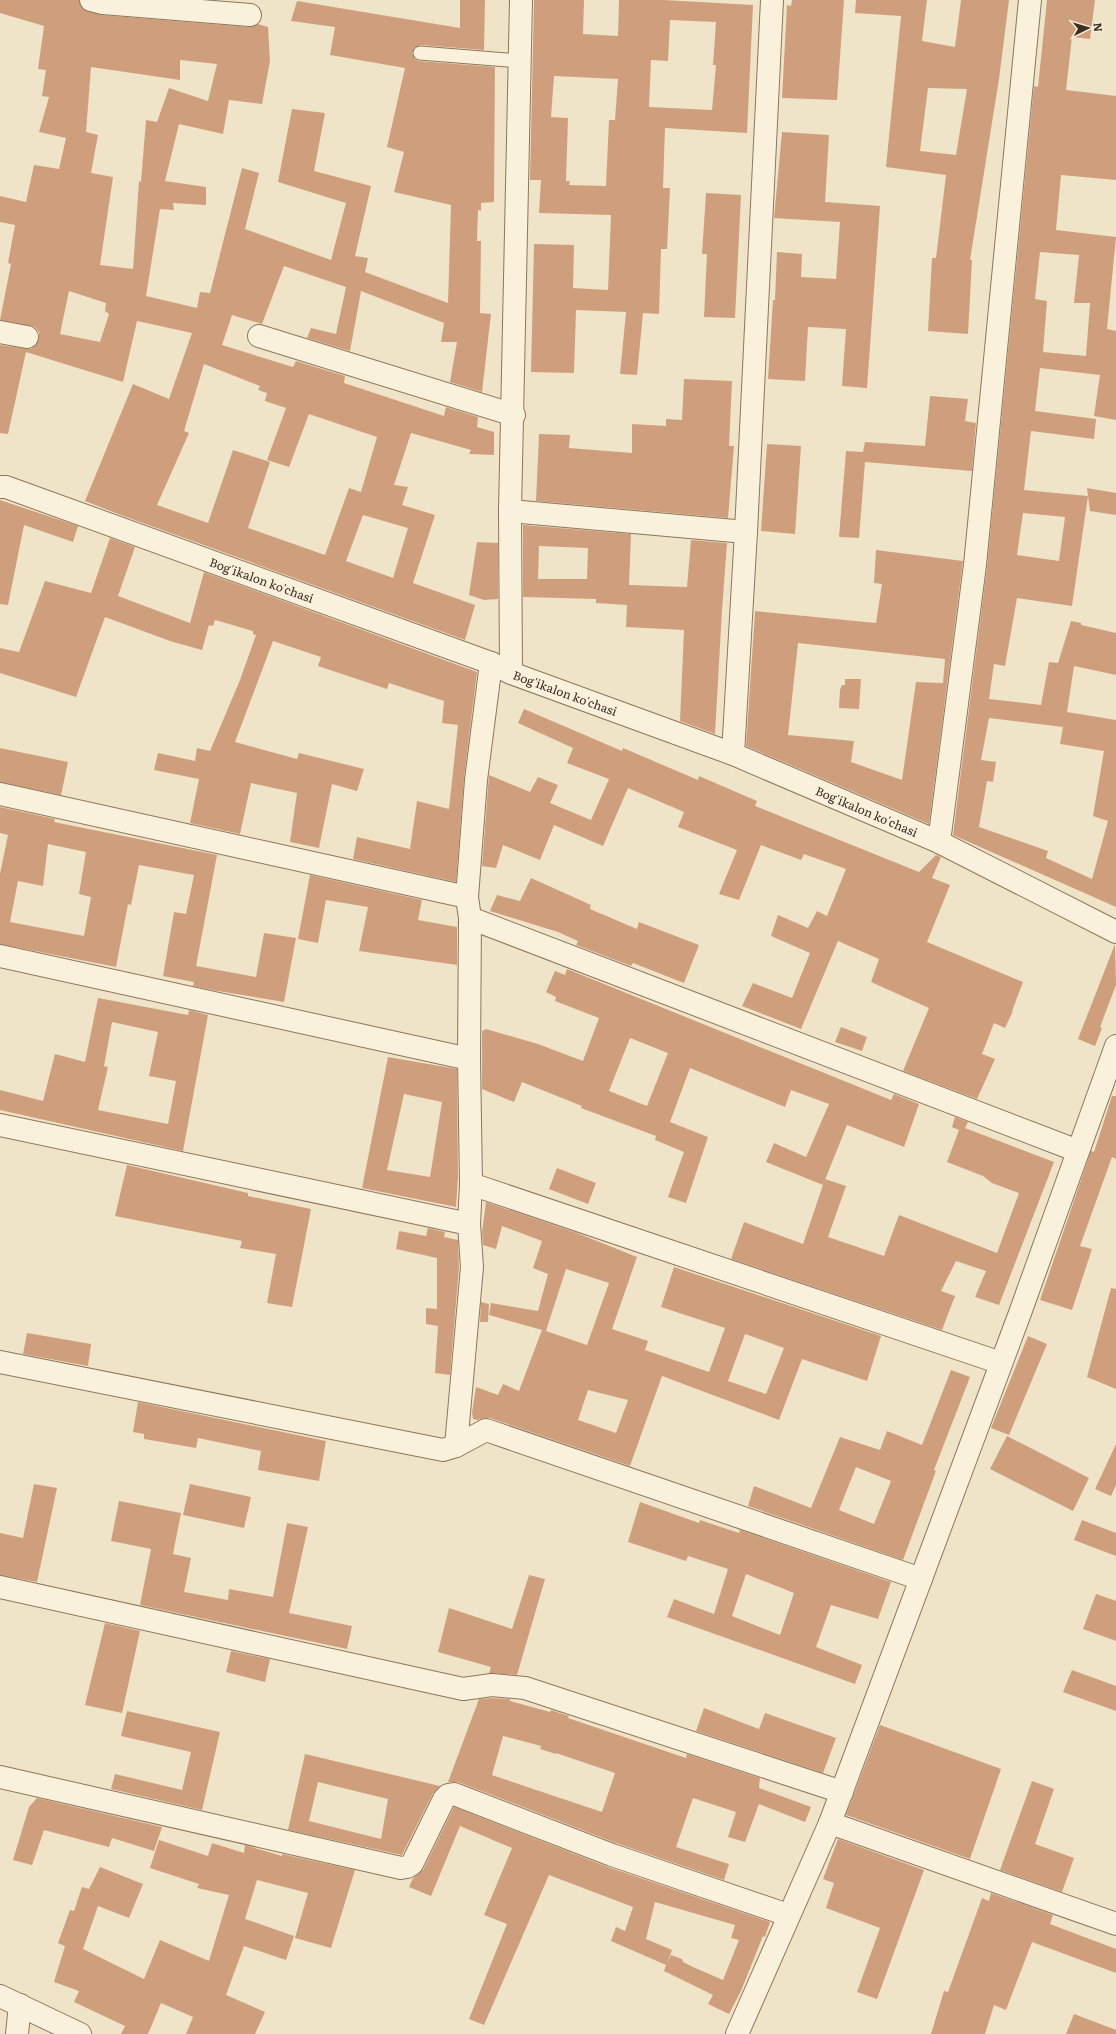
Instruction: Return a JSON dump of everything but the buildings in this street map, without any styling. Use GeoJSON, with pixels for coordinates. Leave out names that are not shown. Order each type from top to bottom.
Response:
{"type":"FeatureCollection","features":[{"type":"Feature","properties":{"kind":"street"},"geometry":{"type":"LineString","coordinates":[[91,0],[103,3],[250,15]]}},
{"type":"Feature","properties":{"kind":"street"},"geometry":{"type":"LineString","coordinates":[[511,672],[510,511],[514,415],[521,0]]}},
{"type":"Feature","properties":{"kind":"street"},"geometry":{"type":"LineString","coordinates":[[734,754],[772,0]]}},
{"type":"Feature","properties":{"kind":"street"},"geometry":{"type":"LineString","coordinates":[[939,842],[975,565],[1030,0]]}},
{"type":"Feature","properties":{"kind":"street"},"geometry":{"type":"LineString","coordinates":[[0,332],[27,337]]}},
{"type":"Feature","properties":{"kind":"street"},"geometry":{"type":"LineString","coordinates":[[259,336],[514,415]]}},
{"type":"Feature","properties":{"kind":"street","name":"Bog'ikalon ko'chasi"},"geometry":{"type":"LineString","coordinates":[[0,487],[6,487],[491,663],[511,672],[734,754],[939,842],[1116,932]]}},
{"type":"Feature","properties":{"kind":"street"},"geometry":{"type":"LineString","coordinates":[[510,511],[746,532]]}},
{"type":"Feature","properties":{"kind":"street"},"geometry":{"type":"LineString","coordinates":[[456,1446],[472,1267],[469,1224],[471,1184],[469,907],[476,780],[491,663]]}},
{"type":"Feature","properties":{"kind":"street"},"geometry":{"type":"LineString","coordinates":[[0,794],[469,907],[1078,1151]]}},
{"type":"Feature","properties":{"kind":"street"},"geometry":{"type":"LineString","coordinates":[[0,956],[469,1059]]}},
{"type":"Feature","properties":{"kind":"street"},"geometry":{"type":"LineString","coordinates":[[741,2033],[788,1915],[830,1823],[842,1792],[1001,1363],[1116,1046]]}},
{"type":"Feature","properties":{"kind":"street"},"geometry":{"type":"LineString","coordinates":[[0,1125],[469,1224]]}},
{"type":"Feature","properties":{"kind":"street"},"geometry":{"type":"LineString","coordinates":[[471,1184],[1001,1363]]}},
{"type":"Feature","properties":{"kind":"street"},"geometry":{"type":"LineString","coordinates":[[0,1362],[443,1450],[456,1446],[486,1430],[921,1579]]}},
{"type":"Feature","properties":{"kind":"street"},"geometry":{"type":"LineString","coordinates":[[0,1587],[462,1689],[492,1685],[525,1688],[842,1792]]}},
{"type":"Feature","properties":{"kind":"street"},"geometry":{"type":"LineString","coordinates":[[0,1777],[401,1868],[412,1864],[444,1799],[448,1795],[454,1794],[612,1855],[788,1915]]}},
{"type":"Feature","properties":{"kind":"street"},"geometry":{"type":"LineString","coordinates":[[830,1823],[1116,1924]]}},
{"type":"Feature","properties":{"kind":"street"},"geometry":{"type":"LineString","coordinates":[[0,1996],[80,2034]]}},
{"type":"Feature","properties":{"kind":"street"},"geometry":{"type":"LineString","coordinates":[[17,2034],[20,2005]]}},
{"type":"Feature","properties":{"kind":"lane"},"geometry":{"type":"LineString","coordinates":[[420,53],[520,61]]}}]}
